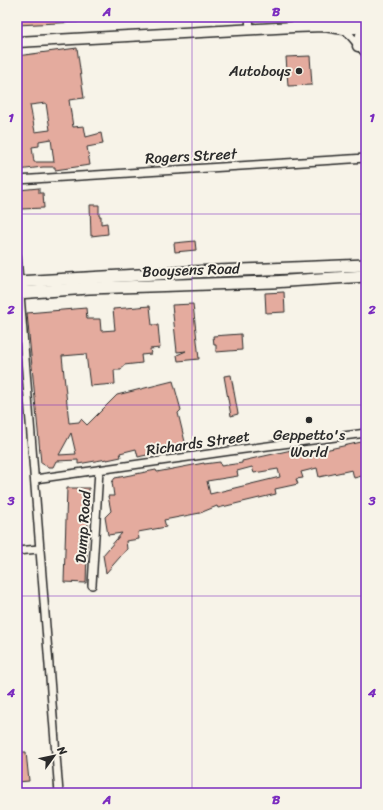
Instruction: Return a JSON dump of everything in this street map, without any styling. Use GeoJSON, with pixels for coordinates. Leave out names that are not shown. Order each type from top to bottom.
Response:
{"type":"FeatureCollection","features":[{"type":"Feature","properties":{"kind":"main road","name":"Booysens Road"},"geometry":{"type":"LineString","coordinates":[[18,287],[191,272],[366,265]]}},
{"type":"Feature","properties":{"kind":"main road","name":"Booysens Road"},"geometry":{"type":"LineString","coordinates":[[18,287],[89,288],[272,282],[366,276]]}},
{"type":"Feature","properties":{"kind":"street"},"geometry":{"type":"LineString","coordinates":[[249,17],[250,29]]}},
{"type":"Feature","properties":{"kind":"street"},"geometry":{"type":"LineString","coordinates":[[342,25],[366,20]]}},
{"type":"Feature","properties":{"kind":"street"},"geometry":{"type":"LineString","coordinates":[[342,25],[366,54]]}},
{"type":"Feature","properties":{"kind":"street"},"geometry":{"type":"LineString","coordinates":[[17,42],[342,25],[366,27],[361,35],[358,46]]}},
{"type":"Feature","properties":{"kind":"street","name":"Rogers Street"},"geometry":{"type":"LineString","coordinates":[[17,180],[366,158]]}},
{"type":"Feature","properties":{"kind":"street"},"geometry":{"type":"LineString","coordinates":[[17,256],[18,287],[35,479],[39,549],[59,793]]}},
{"type":"Feature","properties":{"kind":"street","name":"Richards Street"},"geometry":{"type":"LineString","coordinates":[[35,479],[366,433]]}},
{"type":"Feature","properties":{"kind":"street","name":"Dump Road"},"geometry":{"type":"LineString","coordinates":[[92,586],[99,470]]}},
{"type":"Feature","properties":{"kind":"street"},"geometry":{"type":"LineString","coordinates":[[17,551],[39,549]]}},
{"type":"Feature","properties":{"kind":"building"},"geometry":{"type":"Polygon","coordinates":[[[17,17],[78,17],[78,22],[17,25],[17,17]]]}},
{"type":"Feature","properties":{"kind":"building"},"geometry":{"type":"Polygon","coordinates":[[[77,48],[84,98],[69,100],[73,127],[84,126],[86,137],[101,133],[103,144],[87,147],[90,165],[55,170],[55,167],[43,167],[18,170],[17,56],[77,48]],[[46,103],[30,105],[35,132],[50,130],[46,103]],[[51,139],[39,141],[39,146],[32,147],[34,162],[54,162],[51,139]]]}},
{"type":"Feature","properties":{"kind":"building","name":"Autoboys"},"geometry":{"type":"Polygon","coordinates":[[[310,56],[312,85],[288,86],[286,57],[310,56]]]}},
{"type":"Feature","properties":{"kind":"building"},"geometry":{"type":"Polygon","coordinates":[[[39,188],[39,193],[43,193],[44,208],[21,209],[19,190],[39,188]]]}},
{"type":"Feature","properties":{"kind":"building"},"geometry":{"type":"Polygon","coordinates":[[[90,205],[99,205],[101,224],[107,223],[108,234],[91,236],[90,205]]]}},
{"type":"Feature","properties":{"kind":"building"},"geometry":{"type":"Polygon","coordinates":[[[195,241],[196,250],[175,252],[174,243],[195,241]]]}},
{"type":"Feature","properties":{"kind":"building"},"geometry":{"type":"Polygon","coordinates":[[[284,292],[285,312],[266,313],[265,293],[284,292]]]}},
{"type":"Feature","properties":{"kind":"building"},"geometry":{"type":"Polygon","coordinates":[[[193,304],[199,359],[178,361],[177,355],[186,351],[177,352],[172,305],[193,304]]]}},
{"type":"Feature","properties":{"kind":"building"},"geometry":{"type":"Polygon","coordinates":[[[150,306],[152,325],[158,325],[160,348],[150,349],[151,354],[141,355],[142,363],[124,365],[121,370],[114,370],[115,384],[90,386],[86,354],[62,356],[69,423],[79,422],[81,419],[87,425],[117,395],[173,381],[181,410],[178,413],[186,446],[138,457],[136,449],[120,453],[121,457],[78,464],[78,460],[56,461],[53,467],[48,467],[41,463],[27,313],[86,308],[87,319],[100,319],[101,331],[115,330],[113,309],[150,306]],[[71,433],[59,455],[76,454],[71,433]]]}},
{"type":"Feature","properties":{"kind":"building"},"geometry":{"type":"Polygon","coordinates":[[[241,334],[242,350],[216,352],[216,345],[214,345],[213,336],[241,334]]]}},
{"type":"Feature","properties":{"kind":"building"},"geometry":{"type":"Polygon","coordinates":[[[231,375],[238,414],[231,416],[224,376],[231,375]]]}},
{"type":"Feature","properties":{"kind":"building"},"geometry":{"type":"Polygon","coordinates":[[[366,441],[366,465],[364,465],[366,475],[354,478],[352,470],[319,477],[317,468],[301,472],[303,478],[296,479],[298,484],[275,489],[276,494],[218,508],[217,506],[200,513],[164,520],[166,527],[138,532],[139,539],[126,541],[127,549],[106,573],[103,555],[122,533],[108,535],[105,517],[111,511],[108,496],[114,496],[112,482],[115,478],[204,463],[220,462],[221,466],[242,463],[242,461],[296,449],[297,454],[311,453],[366,441]],[[252,467],[237,471],[238,476],[207,481],[210,494],[280,477],[278,469],[254,473],[252,467]]]}},
{"type":"Feature","properties":{"kind":"building"},"geometry":{"type":"Polygon","coordinates":[[[67,488],[89,488],[86,583],[64,582],[67,488]]]}},
{"type":"Feature","properties":{"kind":"building"},"geometry":{"type":"Polygon","coordinates":[[[17,752],[26,752],[29,781],[17,782],[17,752]]]}},
{"type":"Feature","properties":{"kind":"place","name":"Autoboys"},"geometry":{"type":"Point","coordinates":[299,71]}},
{"type":"Feature","properties":{"kind":"place","name":"Geppetto's World"},"geometry":{"type":"Point","coordinates":[309,420]}}]}
